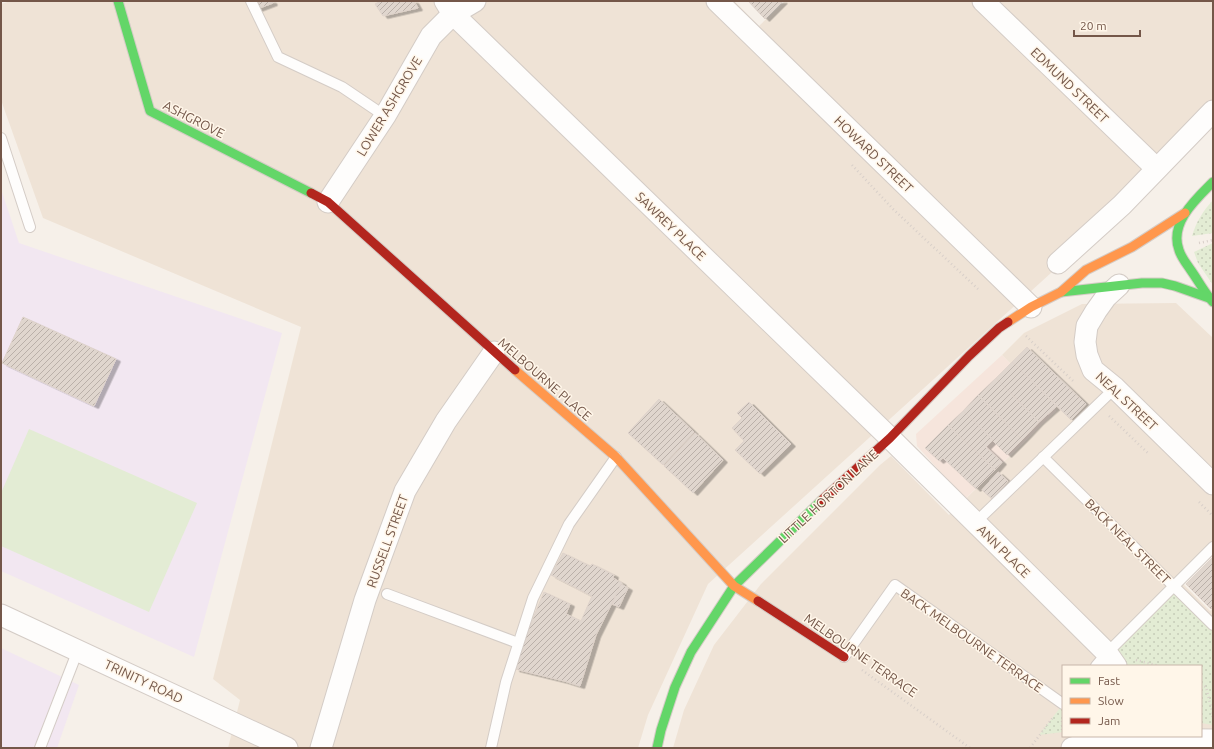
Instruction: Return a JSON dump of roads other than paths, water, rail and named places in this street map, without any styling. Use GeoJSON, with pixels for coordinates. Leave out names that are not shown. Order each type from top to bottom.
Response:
{"type":"FeatureCollection","features":[{"type":"Feature","properties":{"kind":"street","name":"ASHGROVE"},"geometry":{"type":"LineString","coordinates":[[118,1],[150,111],[328,202]]}},
{"type":"Feature","properties":{"kind":"street","name":"LOWER ASHGROVE"},"geometry":{"type":"LineString","coordinates":[[328,202],[385,116],[449,7],[476,1]]}},
{"type":"Feature","properties":{"kind":"street","name":"HOWARD STREET"},"geometry":{"type":"LineString","coordinates":[[717,1],[1031,307]]}},
{"type":"Feature","properties":{"kind":"street","name":"EDMUND STREET"},"geometry":{"type":"LineString","coordinates":[[984,1],[1156,168]]}},
{"type":"Feature","properties":{"kind":"street","name":"SAWREY PLACE"},"geometry":{"type":"LineString","coordinates":[[449,7],[890,438]]}},
{"type":"Feature","properties":{"kind":"street"},"geometry":{"type":"LineString","coordinates":[[1058,263],[1122,205],[1156,168],[1211,115]]}},
{"type":"Feature","properties":{"kind":"street"},"geometry":{"type":"LineString","coordinates":[[1211,300],[1182,258],[1178,248],[1177,237],[1178,228],[1184,213],[1213,182]]}},
{"type":"Feature","properties":{"kind":"street","name":"MELBOURNE PLACE"},"geometry":{"type":"LineString","coordinates":[[328,202],[494,352],[616,457],[734,586]]}},
{"type":"Feature","properties":{"kind":"street","name":"LITTLE HORTON LANE"},"geometry":{"type":"LineString","coordinates":[[656,748],[675,687],[691,652],[734,586],[810,510],[890,438],[974,351],[999,328],[1031,307],[1061,292],[1086,270],[1132,248],[1184,213]]}},
{"type":"Feature","properties":{"kind":"street","name":"LITTLE HORTON LANE"},"geometry":{"type":"LineString","coordinates":[[1061,292],[1119,285],[1162,283],[1175,286],[1211,300]]}},
{"type":"Feature","properties":{"kind":"street","name":"NEAL STREET"},"geometry":{"type":"LineString","coordinates":[[1119,285],[1106,297],[1087,326],[1085,342],[1087,355],[1093,370],[1115,388],[1213,484]]}},
{"type":"Feature","properties":{"kind":"street","name":"RUSSELL STREET"},"geometry":{"type":"LineString","coordinates":[[321,748],[365,600],[405,491],[446,421],[494,352]]}},
{"type":"Feature","properties":{"kind":"street","name":"ANN PLACE"},"geometry":{"type":"LineString","coordinates":[[890,438],[975,523],[1106,662]]}},
{"type":"Feature","properties":{"kind":"street","name":"MELBOURNE TERRACE"},"geometry":{"type":"LineString","coordinates":[[734,586],[844,657]]}},
{"type":"Feature","properties":{"kind":"street","name":"TRINITY ROAD"},"geometry":{"type":"LineString","coordinates":[[1,615],[286,748]]}},
{"type":"Feature","properties":{"kind":"street"},"geometry":{"type":"LineString","coordinates":[[1067,741],[1085,744],[1134,738],[1211,740]]}},
{"type":"Feature","properties":{"kind":"lane"},"geometry":{"type":"LineString","coordinates":[[251,1],[278,57],[342,87],[385,116]]}},
{"type":"Feature","properties":{"kind":"lane"},"geometry":{"type":"LineString","coordinates":[[1,138],[30,227]]}},
{"type":"Feature","properties":{"kind":"lane"},"geometry":{"type":"LineString","coordinates":[[975,523],[1115,388]]}},
{"type":"Feature","properties":{"kind":"lane"},"geometry":{"type":"LineString","coordinates":[[491,748],[506,682],[533,598],[569,524],[616,457]]}},
{"type":"Feature","properties":{"kind":"lane","name":"BACK NEAL STREET"},"geometry":{"type":"LineString","coordinates":[[1044,457],[1213,626]]}},
{"type":"Feature","properties":{"kind":"lane"},"geometry":{"type":"LineString","coordinates":[[1106,662],[1174,586],[1213,547]]}},
{"type":"Feature","properties":{"kind":"lane","name":"BACK MELBOURNE TERRACE"},"geometry":{"type":"LineString","coordinates":[[844,657],[895,585],[1062,703]]}},
{"type":"Feature","properties":{"kind":"lane"},"geometry":{"type":"LineString","coordinates":[[387,594],[518,643]]}},
{"type":"Feature","properties":{"kind":"lane"},"geometry":{"type":"LineString","coordinates":[[40,748],[78,650]]}}]}
